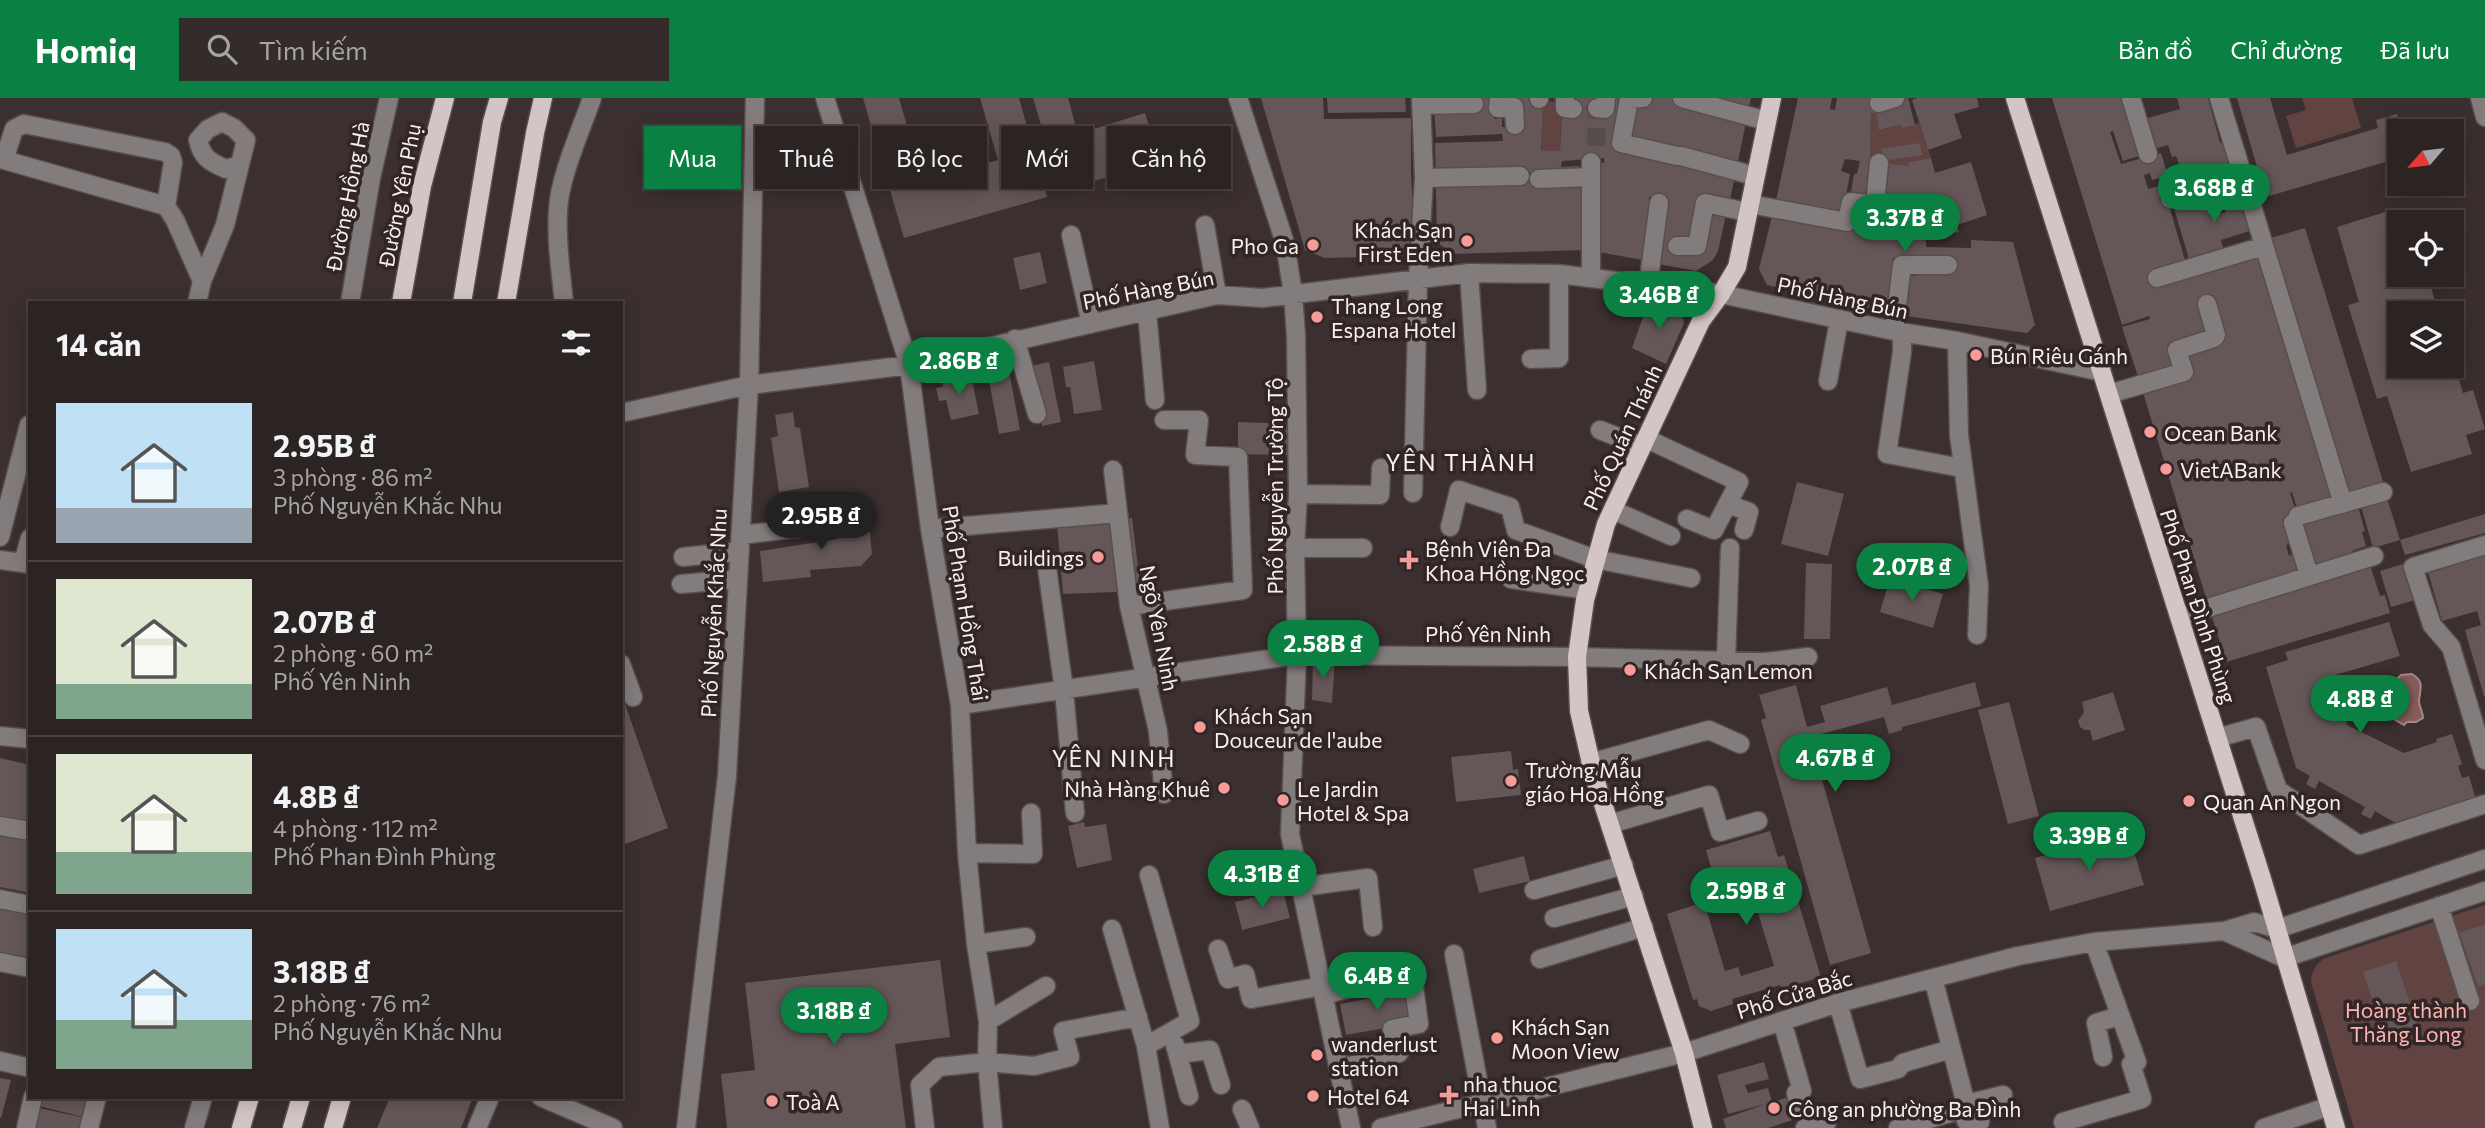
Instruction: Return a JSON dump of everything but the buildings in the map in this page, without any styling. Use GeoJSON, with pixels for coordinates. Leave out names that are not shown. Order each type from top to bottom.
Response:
{"type":"FeatureCollection","features":[{"type":"Feature","properties":{"kind":"main road","name":"Đường Yên Phụ"},"geometry":{"type":"LineString","coordinates":[[401,301],[422,186],[445,98]]}},
{"type":"Feature","properties":{"kind":"main road"},"geometry":{"type":"LineString","coordinates":[[463,301],[492,122],[499,98]]}},
{"type":"Feature","properties":{"kind":"main road"},"geometry":{"type":"LineString","coordinates":[[506,301],[535,133],[544,98]]}},
{"type":"Feature","properties":{"kind":"main road","name":"Phố Quán Thánh"},"geometry":{"type":"LineString","coordinates":[[1703,1128],[1684,1053],[1590,763],[1579,711],[1577,657],[1588,590],[1606,524],[1701,321],[1737,267],[1772,98]]}},
{"type":"Feature","properties":{"kind":"main road","name":"Phố Phan Đình Phùng"},"geometry":{"type":"LineString","coordinates":[[2015,98],[2277,929],[2336,1128]]}},
{"type":"Feature","properties":{"kind":"main road"},"geometry":{"type":"LineString","coordinates":[[241,1128],[249,1099]]}},
{"type":"Feature","properties":{"kind":"main road"},"geometry":{"type":"LineString","coordinates":[[292,1128],[300,1099]]}},
{"type":"Feature","properties":{"kind":"main road"},"geometry":{"type":"LineString","coordinates":[[333,1128],[341,1099]]}},
{"type":"Feature","properties":{"kind":"street","name":"Đường Hồng Hà"},"geometry":{"type":"LineString","coordinates":[[351,301],[371,178],[389,98]]}},
{"type":"Feature","properties":{"kind":"street"},"geometry":{"type":"LineString","coordinates":[[564,301],[558,209],[564,182],[592,98]]}},
{"type":"Feature","properties":{"kind":"street","name":"Phố Nguyễn Khắc Nhu"},"geometry":{"type":"LineString","coordinates":[[686,1128],[727,776],[749,385],[755,98]]}},
{"type":"Feature","properties":{"kind":"street","name":"Phố Phạm Hồng Thái"},"geometry":{"type":"LineString","coordinates":[[825,98],[909,365],[930,529],[960,705],[967,853],[976,944],[988,1021],[987,1062],[993,1128]]}},
{"type":"Feature","properties":{"kind":"street","name":"Phố Nguyễn Trường Tộ"},"geometry":{"type":"LineString","coordinates":[[1238,98],[1284,243],[1293,294],[1298,494],[1295,548],[1297,655],[1290,834],[1351,1128]]}},
{"type":"Feature","properties":{"kind":"street"},"geometry":{"type":"LineString","coordinates":[[1499,98],[1498,108],[1514,107],[1515,125]]}},
{"type":"Feature","properties":{"kind":"street"},"geometry":{"type":"LineString","coordinates":[[1643,98],[1629,99],[1622,143],[1755,176]]}},
{"type":"Feature","properties":{"kind":"street"},"geometry":{"type":"LineString","coordinates":[[1682,98],[1767,121]]}},
{"type":"Feature","properties":{"kind":"street"},"geometry":{"type":"LineString","coordinates":[[2219,98],[2343,504]]}},
{"type":"Feature","properties":{"kind":"street"},"geometry":{"type":"LineString","coordinates":[[2480,98],[2485,117]]}},
{"type":"Feature","properties":{"kind":"street"},"geometry":{"type":"LineString","coordinates":[[2134,99],[2148,154]]}},
{"type":"Feature","properties":{"kind":"street"},"geometry":{"type":"LineString","coordinates":[[1413,493],[1418,279],[1424,178],[1421,102],[1474,104]]}},
{"type":"Feature","properties":{"kind":"street"},"geometry":{"type":"LineString","coordinates":[[166,206],[173,162],[165,152],[24,124],[14,129],[5,160],[166,206],[202,281]]}},
{"type":"Feature","properties":{"kind":"street"},"geometry":{"type":"LineString","coordinates":[[1677,246],[1697,246],[1705,203],[1847,222],[1851,202],[1875,205],[1879,163]]}},
{"type":"Feature","properties":{"kind":"street"},"geometry":{"type":"LineString","coordinates":[[197,301],[202,281],[225,225],[239,165]]}},
{"type":"Feature","properties":{"kind":"street"},"geometry":{"type":"LineString","coordinates":[[1539,179],[1591,170],[1591,276]]}},
{"type":"Feature","properties":{"kind":"street"},"geometry":{"type":"LineString","coordinates":[[1424,178],[1520,176]]}},
{"type":"Feature","properties":{"kind":"street"},"geometry":{"type":"LineString","coordinates":[[2170,199],[2243,177]]}},
{"type":"Feature","properties":{"kind":"street"},"geometry":{"type":"LineString","coordinates":[[1648,286],[1658,203]]}},
{"type":"Feature","properties":{"kind":"street"},"geometry":{"type":"LineString","coordinates":[[1205,225],[1217,295]]}},
{"type":"Feature","properties":{"kind":"street"},"geometry":{"type":"LineString","coordinates":[[1071,235],[1091,324]]}},
{"type":"Feature","properties":{"kind":"street"},"geometry":{"type":"LineString","coordinates":[[2157,278],[2264,246]]}},
{"type":"Feature","properties":{"kind":"street"},"geometry":{"type":"LineString","coordinates":[[1948,265],[1902,265],[1898,332],[1902,352],[1886,454],[1962,468]]}},
{"type":"Feature","properties":{"kind":"street"},"geometry":{"type":"LineString","coordinates":[[1469,273],[1477,390]]}},
{"type":"Feature","properties":{"kind":"street","name":"Phố Hàng Bún"},"geometry":{"type":"LineString","coordinates":[[623,413],[749,385],[909,365],[1217,295],[1263,298],[1469,273],[1591,276],[1721,294],[2102,372]]}},
{"type":"Feature","properties":{"kind":"street"},"geometry":{"type":"LineString","coordinates":[[1531,359],[1559,358],[1559,274]]}},
{"type":"Feature","properties":{"kind":"street"},"geometry":{"type":"LineString","coordinates":[[2109,394],[2184,372],[2177,350],[2216,335],[2207,304]]}},
{"type":"Feature","properties":{"kind":"street"},"geometry":{"type":"LineString","coordinates":[[1147,312],[1156,400]]}},
{"type":"Feature","properties":{"kind":"street"},"geometry":{"type":"LineString","coordinates":[[1828,381],[1839,320]]}},
{"type":"Feature","properties":{"kind":"street"},"geometry":{"type":"LineString","coordinates":[[1015,339],[1037,414]]}},
{"type":"Feature","properties":{"kind":"street"},"geometry":{"type":"LineString","coordinates":[[1957,341],[1959,435],[1979,586],[1977,635]]}},
{"type":"Feature","properties":{"kind":"street"},"geometry":{"type":"LineString","coordinates":[[1129,606],[1243,590],[1238,457],[1195,454],[1199,420],[1164,420]]}},
{"type":"Feature","properties":{"kind":"street"},"geometry":{"type":"LineString","coordinates":[[0,537],[28,429]]}},
{"type":"Feature","properties":{"kind":"street"},"geometry":{"type":"LineString","coordinates":[[1600,430],[1644,442],[1739,482],[1714,530],[1687,519]]}},
{"type":"Feature","properties":{"kind":"street"},"geometry":{"type":"LineString","coordinates":[[1298,494],[1380,495],[1381,468]]}},
{"type":"Feature","properties":{"kind":"street","name":"Ngõ Yên Ninh"},"geometry":{"type":"LineString","coordinates":[[1113,470],[1129,606],[1158,731],[1164,794]]}},
{"type":"Feature","properties":{"kind":"street"},"geometry":{"type":"LineString","coordinates":[[1450,527],[1459,491],[1510,507],[1516,530],[1595,559],[1691,578]]}},
{"type":"Feature","properties":{"kind":"street"},"geometry":{"type":"LineString","coordinates":[[2309,575],[2296,519],[2383,492]]}},
{"type":"Feature","properties":{"kind":"street"},"geometry":{"type":"LineString","coordinates":[[1728,504],[1749,512],[1744,530]]}},
{"type":"Feature","properties":{"kind":"street"},"geometry":{"type":"LineString","coordinates":[[1613,510],[1671,536]]}},
{"type":"Feature","properties":{"kind":"street"},"geometry":{"type":"LineString","coordinates":[[930,529],[1118,513]]}},
{"type":"Feature","properties":{"kind":"street"},"geometry":{"type":"LineString","coordinates":[[683,557],[841,523]]}},
{"type":"Feature","properties":{"kind":"street"},"geometry":{"type":"LineString","coordinates":[[2485,545],[2413,566],[2432,625],[2451,647],[2485,760]]}},
{"type":"Feature","properties":{"kind":"street"},"geometry":{"type":"LineString","coordinates":[[1295,548],[1363,548]]}},
{"type":"Feature","properties":{"kind":"street"},"geometry":{"type":"LineString","coordinates":[[1726,661],[1730,548]]}},
{"type":"Feature","properties":{"kind":"street"},"geometry":{"type":"LineString","coordinates":[[2179,617],[2374,556]]}},
{"type":"Feature","properties":{"kind":"street"},"geometry":{"type":"LineString","coordinates":[[0,560],[27,564]]}},
{"type":"Feature","properties":{"kind":"street"},"geometry":{"type":"LineString","coordinates":[[1046,561],[1064,690],[1075,813]]}},
{"type":"Feature","properties":{"kind":"street"},"geometry":{"type":"LineString","coordinates":[[681,584],[738,579]]}},
{"type":"Feature","properties":{"kind":"street"},"geometry":{"type":"LineString","coordinates":[[1511,579],[1588,590]]}},
{"type":"Feature","properties":{"kind":"street","name":"Phố Yên Ninh"},"geometry":{"type":"LineString","coordinates":[[960,705],[1297,655],[1577,657],[1765,662],[1808,657]]}},
{"type":"Feature","properties":{"kind":"street"},"geometry":{"type":"LineString","coordinates":[[623,670],[633,697]]}},
{"type":"Feature","properties":{"kind":"street"},"geometry":{"type":"LineString","coordinates":[[2217,738],[2256,727],[2278,790],[2359,845],[2485,804]]}},
{"type":"Feature","properties":{"kind":"street"},"geometry":{"type":"LineString","coordinates":[[1590,763],[1709,730],[1740,744]]}},
{"type":"Feature","properties":{"kind":"street"},"geometry":{"type":"LineString","coordinates":[[0,736],[28,739]]}},
{"type":"Feature","properties":{"kind":"street"},"geometry":{"type":"LineString","coordinates":[[1610,824],[1709,795],[1720,832],[1759,821]]}},
{"type":"Feature","properties":{"kind":"street"},"geometry":{"type":"LineString","coordinates":[[967,853],[1033,854],[1031,813]]}},
{"type":"Feature","properties":{"kind":"street"},"geometry":{"type":"LineString","coordinates":[[0,826],[28,831]]}},
{"type":"Feature","properties":{"kind":"street"},"geometry":{"type":"LineString","coordinates":[[2277,929],[2485,859]]}},
{"type":"Feature","properties":{"kind":"street"},"geometry":{"type":"LineString","coordinates":[[1534,890],[1624,865]]}},
{"type":"Feature","properties":{"kind":"street"},"geometry":{"type":"LineString","coordinates":[[1146,1046],[1190,1021],[1149,875]]}},
{"type":"Feature","properties":{"kind":"street"},"geometry":{"type":"LineString","coordinates":[[1301,887],[1368,877],[1373,927]]}},
{"type":"Feature","properties":{"kind":"street"},"geometry":{"type":"LineString","coordinates":[[2284,958],[2485,891]]}},
{"type":"Feature","properties":{"kind":"street"},"geometry":{"type":"LineString","coordinates":[[1554,918],[1634,896]]}},
{"type":"Feature","properties":{"kind":"street"},"geometry":{"type":"LineString","coordinates":[[0,899],[28,905]]}},
{"type":"Feature","properties":{"kind":"street"},"geometry":{"type":"LineString","coordinates":[[2439,906],[2470,1001]]}},
{"type":"Feature","properties":{"kind":"street","name":"Phố Cửa Bắc"},"geometry":{"type":"LineString","coordinates":[[1381,1128],[1684,1053],[1838,1003],[2018,956],[2094,942],[2224,931],[2254,922],[2277,929]]}},
{"type":"Feature","properties":{"kind":"street"},"geometry":{"type":"LineString","coordinates":[[1540,959],[1644,927]]}},
{"type":"Feature","properties":{"kind":"street"},"geometry":{"type":"LineString","coordinates":[[1112,929],[1146,1046],[1160,1128]]}},
{"type":"Feature","properties":{"kind":"street","name":"Phố Cửa Bắc"},"geometry":{"type":"LineString","coordinates":[[2224,931],[2284,958]]}},
{"type":"Feature","properties":{"kind":"street"},"geometry":{"type":"LineString","coordinates":[[976,944],[1026,937]]}},
{"type":"Feature","properties":{"kind":"street"},"geometry":{"type":"LineString","coordinates":[[2063,1122],[2142,1099],[2131,1064],[2137,1062],[2094,942]]}},
{"type":"Feature","properties":{"kind":"street"},"geometry":{"type":"LineString","coordinates":[[1218,949],[1228,979],[1245,974],[1251,999],[1323,990],[1412,971],[1419,1024],[1392,1029],[1399,1053],[1339,1069]]}},
{"type":"Feature","properties":{"kind":"street"},"geometry":{"type":"LineString","coordinates":[[1454,954],[1487,1128]]}},
{"type":"Feature","properties":{"kind":"street"},"geometry":{"type":"LineString","coordinates":[[0,962],[28,968]]}},
{"type":"Feature","properties":{"kind":"street"},"geometry":{"type":"LineString","coordinates":[[1933,978],[1966,1106],[1966,1121],[1980,1122],[1974,1128]]}},
{"type":"Feature","properties":{"kind":"street"},"geometry":{"type":"LineString","coordinates":[[988,1021],[1046,986]]}},
{"type":"Feature","properties":{"kind":"street"},"geometry":{"type":"LineString","coordinates":[[1838,1003],[1860,1079],[1898,1069],[1903,1063],[1951,1049]]}},
{"type":"Feature","properties":{"kind":"street"},"geometry":{"type":"LineString","coordinates":[[2103,1057],[2096,1023],[2119,1016]]}},
{"type":"Feature","properties":{"kind":"street"},"geometry":{"type":"LineString","coordinates":[[925,1128],[920,1085],[939,1066],[987,1062],[1034,1066],[1070,1057],[1063,1031],[1138,1017]]}},
{"type":"Feature","properties":{"kind":"street"},"geometry":{"type":"LineString","coordinates":[[1782,1021],[1802,1091],[1796,1093],[1803,1119],[1827,1122]]}},
{"type":"Feature","properties":{"kind":"street"},"geometry":{"type":"LineString","coordinates":[[1172,1031],[1189,1096]]}},
{"type":"Feature","properties":{"kind":"street"},"geometry":{"type":"LineString","coordinates":[[1178,1054],[1210,1050],[1221,1085]]}},
{"type":"Feature","properties":{"kind":"street"},"geometry":{"type":"LineString","coordinates":[[0,1061],[28,1068]]}},
{"type":"Feature","properties":{"kind":"street"},"geometry":{"type":"LineString","coordinates":[[1898,1128],[2003,1095]]}},
{"type":"Feature","properties":{"kind":"street"},"geometry":{"type":"LineString","coordinates":[[26,1128],[33,1099]]}},
{"type":"Feature","properties":{"kind":"street"},"geometry":{"type":"LineString","coordinates":[[89,1128],[96,1099]]}},
{"type":"Feature","properties":{"kind":"street"},"geometry":{"type":"LineString","coordinates":[[194,1128],[203,1099]]}},
{"type":"Feature","properties":{"kind":"street"},"geometry":{"type":"LineString","coordinates":[[477,1128],[489,1099]]}},
{"type":"Feature","properties":{"kind":"street"},"geometry":{"type":"LineString","coordinates":[[546,1099],[614,1128]]}},
{"type":"Feature","properties":{"kind":"street"},"geometry":{"type":"LineString","coordinates":[[2264,1128],[2330,1107]]}},
{"type":"Feature","properties":{"kind":"street"},"geometry":{"type":"LineString","coordinates":[[1242,1109],[1250,1128]]}},
{"type":"Feature","properties":{"kind":"green space"},"geometry":{"type":"Polygon","coordinates":[[[2302,98],[2352,98],[2361,128],[2296,148],[2286,116],[2306,110],[2302,98]]]}},
{"type":"Feature","properties":{"kind":"green space"},"geometry":{"type":"Polygon","coordinates":[[[1543,101],[1562,102],[1560,151],[1541,151],[1543,101]]]}},
{"type":"Feature","properties":{"kind":"green space"},"geometry":{"type":"Polygon","coordinates":[[[1871,113],[1876,113],[1880,130],[1919,123],[1931,158],[1908,162],[1909,166],[1870,162],[1871,113]]]}},
{"type":"Feature","properties":{"kind":"green space","name":"Hoàng thành Thăng Long"},"geometry":{"type":"Polygon","coordinates":[[[2485,905],[2485,1128],[2354,1128],[2311,982],[2315,968],[2325,958],[2485,905]]]}},
{"type":"Feature","properties":{"kind":"shaded area"},"geometry":{"type":"Polygon","coordinates":[[[2412,674],[2420,683],[2419,701],[2423,718],[2404,725],[2377,709],[2380,706],[2371,693],[2378,687],[2390,686],[2401,675],[2412,674]]]}},
{"type":"Feature","properties":{"kind":"tunnel"},"geometry":{"type":"LineString","coordinates":[[1596,146],[1597,108]]}},
{"type":"Feature","properties":{"kind":"place","name":"Khách Sạn First Eden"},"geometry":{"type":"Point","coordinates":[1467,241]}},
{"type":"Feature","properties":{"kind":"place","name":"Pho Ga"},"geometry":{"type":"Point","coordinates":[1313,245]}},
{"type":"Feature","properties":{"kind":"place","name":"Thang Long Espana Hotel"},"geometry":{"type":"Point","coordinates":[1317,317]}},
{"type":"Feature","properties":{"kind":"place","name":"Bún Riêu Gánh"},"geometry":{"type":"Point","coordinates":[1976,355]}},
{"type":"Feature","properties":{"kind":"place","name":"Ocean Bank"},"geometry":{"type":"Point","coordinates":[2150,432]}},
{"type":"Feature","properties":{"kind":"place","name":"VietABank"},"geometry":{"type":"Point","coordinates":[2166,469]}},
{"type":"Feature","properties":{"kind":"place","name":"Buildings"},"geometry":{"type":"Point","coordinates":[1098,557]}},
{"type":"Feature","properties":{"kind":"place","name":"Bệnh Viện Đa Khoa Hồng Ngọc"},"geometry":{"type":"Point","coordinates":[1409,560]}},
{"type":"Feature","properties":{"kind":"place","name":"Khách Sạn Lemon"},"geometry":{"type":"Point","coordinates":[1630,670]}},
{"type":"Feature","properties":{"kind":"place","name":"Khách Sạn Douceur de l'aube"},"geometry":{"type":"Point","coordinates":[1200,727]}},
{"type":"Feature","properties":{"kind":"place","name":"Trường Mẫu giáo Hoa Hồng"},"geometry":{"type":"Point","coordinates":[1511,781]}},
{"type":"Feature","properties":{"kind":"place","name":"Nhà Hàng Khuê"},"geometry":{"type":"Point","coordinates":[1224,788]}},
{"type":"Feature","properties":{"kind":"place","name":"Le Jardin Hotel & Spa"},"geometry":{"type":"Point","coordinates":[1283,800]}},
{"type":"Feature","properties":{"kind":"place","name":"Quan An Ngon"},"geometry":{"type":"Point","coordinates":[2189,801]}},
{"type":"Feature","properties":{"kind":"place","name":"Khách Sạn Moon View"},"geometry":{"type":"Point","coordinates":[1497,1038]}},
{"type":"Feature","properties":{"kind":"place","name":"wanderlust station"},"geometry":{"type":"Point","coordinates":[1317,1055]}},
{"type":"Feature","properties":{"kind":"place","name":"nha thuoc Hai Linh"},"geometry":{"type":"Point","coordinates":[1449,1095]}},
{"type":"Feature","properties":{"kind":"place","name":"Hotel 64"},"geometry":{"type":"Point","coordinates":[1313,1096]}},
{"type":"Feature","properties":{"kind":"place","name":"Toà A"},"geometry":{"type":"Point","coordinates":[772,1101]}},
{"type":"Feature","properties":{"kind":"place","name":"Công an phường Ba Đình"},"geometry":{"type":"Point","coordinates":[1774,1108]}},
{"type":"Feature","properties":{"kind":"district","name":"YÊN THÀNH"},"geometry":{"type":"Point","coordinates":[1461,462]}},
{"type":"Feature","properties":{"kind":"district","name":"YÊN NINH"},"geometry":{"type":"Point","coordinates":[1114,758]}}]}
